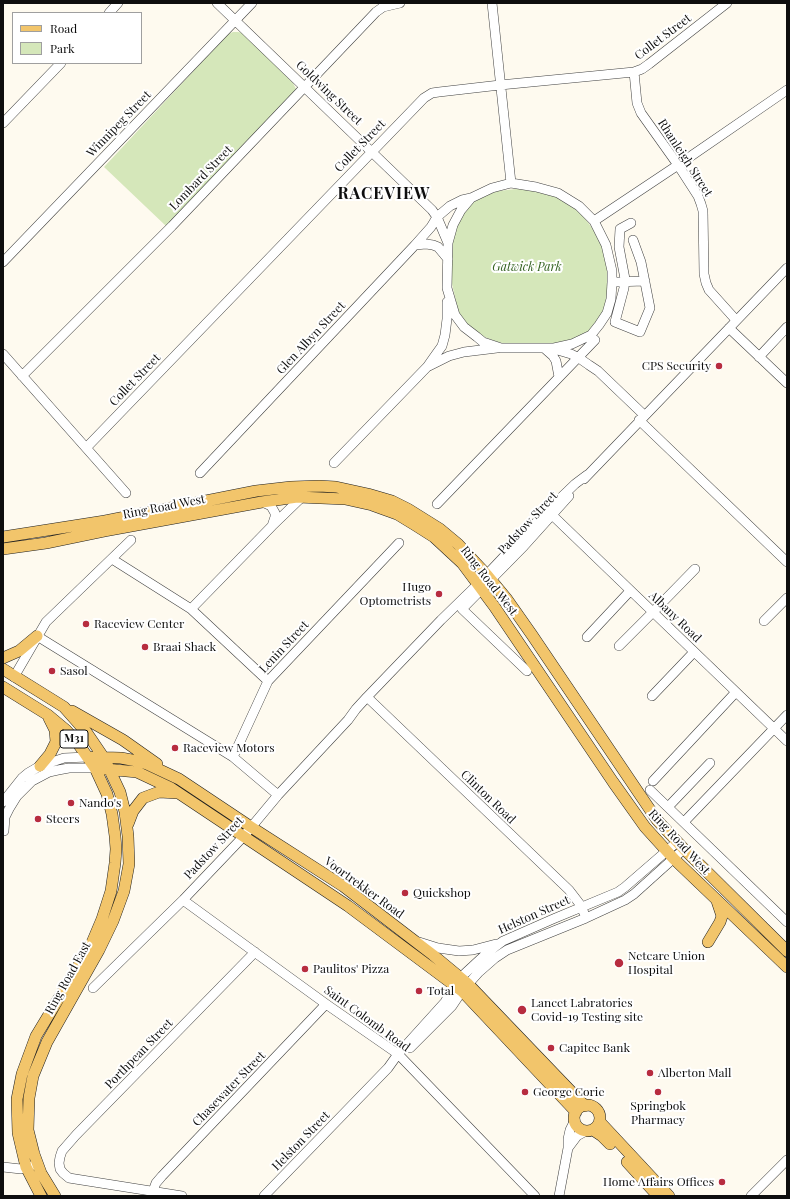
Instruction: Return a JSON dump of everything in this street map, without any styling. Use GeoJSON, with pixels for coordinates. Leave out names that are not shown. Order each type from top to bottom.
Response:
{"type":"FeatureCollection","features":[{"type":"Feature","properties":{"kind":"main road","name":"Ring Road West"},"geometry":{"type":"LineString","coordinates":[[4,549],[46,543],[262,502],[303,492],[319,486],[353,490],[392,501],[408,509],[440,529],[472,557],[506,598],[657,820],[680,846],[787,951]]}},
{"type":"Feature","properties":{"kind":"main road","name":"Ring Road West"},"geometry":{"type":"LineString","coordinates":[[3,536],[105,521],[256,492],[291,487],[303,492],[372,505],[397,514],[439,541],[462,563],[645,827],[674,859],[787,967]]}},
{"type":"Feature","properties":{"kind":"main road"},"geometry":{"type":"LineString","coordinates":[[3,658],[19,651],[37,636]]}},
{"type":"Feature","properties":{"kind":"main road","name":"M31"},"geometry":{"type":"LineString","coordinates":[[3,669],[64,707],[87,733],[109,768]]}},
{"type":"Feature","properties":{"kind":"main road","name":"M31"},"geometry":{"type":"LineString","coordinates":[[3,687],[48,715],[66,730],[77,742],[95,768]]}},
{"type":"Feature","properties":{"kind":"main road"},"geometry":{"type":"LineString","coordinates":[[64,707],[123,740],[179,779]]}},
{"type":"Feature","properties":{"kind":"main road"},"geometry":{"type":"LineString","coordinates":[[40,766],[50,754],[56,742],[55,730],[48,715]]}},
{"type":"Feature","properties":{"kind":"main road","name":"Voortrekker Road"},"geometry":{"type":"LineString","coordinates":[[88,757],[121,758],[146,764],[179,779],[343,886],[433,955],[578,1113]]}},
{"type":"Feature","properties":{"kind":"main road","name":"Voortrekker Road"},"geometry":{"type":"LineString","coordinates":[[95,768],[109,768],[137,772],[171,788],[348,906],[461,985]]}},
{"type":"Feature","properties":{"kind":"main road","name":"Ring Road East"},"geometry":{"type":"LineString","coordinates":[[55,1196],[41,1173],[28,1130],[29,1098],[33,1076],[47,1042],[89,957],[91,945],[102,919],[111,891],[116,849],[112,814],[107,794],[95,768]]}},
{"type":"Feature","properties":{"kind":"main road","name":"Ring Road East"},"geometry":{"type":"LineString","coordinates":[[41,1196],[26,1167],[18,1133],[17,1099],[22,1074],[36,1036],[113,921],[124,891],[129,864],[127,827],[120,792],[109,768]]}},
{"type":"Feature","properties":{"kind":"main road"},"geometry":{"type":"LineString","coordinates":[[127,827],[133,811],[143,798],[159,792],[177,793]]}},
{"type":"Feature","properties":{"kind":"main road"},"geometry":{"type":"LineString","coordinates":[[708,942],[718,927],[722,916],[717,899]]}},
{"type":"Feature","properties":{"kind":"main road","name":"Voortrekker Road"},"geometry":{"type":"LineString","coordinates":[[578,1113],[591,1106],[597,1110],[600,1116],[593,1128]]}},
{"type":"Feature","properties":{"kind":"main road","name":"Voortrekker Road"},"geometry":{"type":"LineString","coordinates":[[578,1113],[576,1125],[580,1129],[593,1128],[607,1140],[658,1196]]}},
{"type":"Feature","properties":{"kind":"main road","name":"Voortrekker Road"},"geometry":{"type":"LineString","coordinates":[[593,1128],[669,1196]]}},
{"type":"Feature","properties":{"kind":"street"},"geometry":{"type":"LineString","coordinates":[[110,12],[118,3]]}},
{"type":"Feature","properties":{"kind":"street","name":"Goldwing Street"},"geometry":{"type":"LineString","coordinates":[[217,3],[432,210],[437,217],[448,242]]}},
{"type":"Feature","properties":{"kind":"street","name":"Winnipeg Street"},"geometry":{"type":"LineString","coordinates":[[3,262],[252,3]]}},
{"type":"Feature","properties":{"kind":"street","name":"Lombard Street"},"geometry":{"type":"LineString","coordinates":[[22,376],[172,226],[376,12],[383,7],[400,3]]}},
{"type":"Feature","properties":{"kind":"street"},"geometry":{"type":"LineString","coordinates":[[492,3],[511,183],[536,187],[558,193],[579,206],[594,221],[606,245],[612,271],[608,310],[590,356],[598,371]]}},
{"type":"Feature","properties":{"kind":"street","name":"Collet Street"},"geometry":{"type":"LineString","coordinates":[[86,448],[424,98],[432,93],[500,84],[634,72],[649,64],[727,3]]}},
{"type":"Feature","properties":{"kind":"street"},"geometry":{"type":"LineString","coordinates":[[3,123],[60,64]]}},
{"type":"Feature","properties":{"kind":"street","name":"Rhanleigh Street"},"geometry":{"type":"LineString","coordinates":[[634,72],[638,103],[641,113],[698,196],[703,211],[704,274],[706,283],[709,290],[736,320]]}},
{"type":"Feature","properties":{"kind":"street"},"geometry":{"type":"LineString","coordinates":[[594,221],[787,90]]}},
{"type":"Feature","properties":{"kind":"street","name":"Glen Albyn Street"},"geometry":{"type":"LineString","coordinates":[[200,473],[415,245],[431,227],[437,217],[450,206],[462,200],[471,198],[492,188],[511,183]]}},
{"type":"Feature","properties":{"kind":"street"},"geometry":{"type":"LineString","coordinates":[[334,463],[426,367],[442,346],[447,320],[448,242],[454,221],[471,198]]}},
{"type":"Feature","properties":{"kind":"street"},"geometry":{"type":"LineString","coordinates":[[631,222],[620,229],[619,247],[625,281],[615,322],[640,332],[650,308],[641,262],[633,240]]}},
{"type":"Feature","properties":{"kind":"street"},"geometry":{"type":"LineString","coordinates":[[415,245],[433,245],[438,247],[448,258]]}},
{"type":"Feature","properties":{"kind":"street","name":"Padstow Street"},"geometry":{"type":"LineString","coordinates":[[93,988],[183,900],[243,837],[278,795],[348,720],[356,709],[369,699],[462,609],[489,577],[787,268]]}},
{"type":"Feature","properties":{"kind":"street"},"geometry":{"type":"LineString","coordinates":[[612,282],[645,281]]}},
{"type":"Feature","properties":{"kind":"street"},"geometry":{"type":"LineString","coordinates":[[447,288],[455,315],[464,327],[483,342],[501,348]]}},
{"type":"Feature","properties":{"kind":"street"},"geometry":{"type":"LineString","coordinates":[[426,367],[449,356],[464,352],[501,348],[546,348],[572,344],[591,334],[600,325],[608,310]]}},
{"type":"Feature","properties":{"kind":"street"},"geometry":{"type":"LineString","coordinates":[[759,357],[787,327]]}},
{"type":"Feature","properties":{"kind":"street"},"geometry":{"type":"LineString","coordinates":[[729,328],[787,383]]}},
{"type":"Feature","properties":{"kind":"street"},"geometry":{"type":"LineString","coordinates":[[437,504],[595,340]]}},
{"type":"Feature","properties":{"kind":"street"},"geometry":{"type":"LineString","coordinates":[[546,348],[571,354],[598,371],[642,418],[787,562]]}},
{"type":"Feature","properties":{"kind":"street"},"geometry":{"type":"LineString","coordinates":[[546,348],[556,361],[559,377]]}},
{"type":"Feature","properties":{"kind":"street"},"geometry":{"type":"LineString","coordinates":[[3,354],[126,493]]}},
{"type":"Feature","properties":{"kind":"street"},"geometry":{"type":"LineString","coordinates":[[191,609],[303,492]]}},
{"type":"Feature","properties":{"kind":"street"},"geometry":{"type":"LineString","coordinates":[[262,502],[271,506],[275,513],[272,526]]}},
{"type":"Feature","properties":{"kind":"street","name":"Albany Road"},"geometry":{"type":"LineString","coordinates":[[550,513],[787,741]]}},
{"type":"Feature","properties":{"kind":"street"},"geometry":{"type":"LineString","coordinates":[[14,677],[46,622],[131,540]]}},
{"type":"Feature","properties":{"kind":"street","name":"Lenin Street"},"geometry":{"type":"LineString","coordinates":[[233,757],[268,681],[399,543]]}},
{"type":"Feature","properties":{"kind":"street"},"geometry":{"type":"LineString","coordinates":[[112,559],[191,609],[268,681]]}},
{"type":"Feature","properties":{"kind":"street"},"geometry":{"type":"LineString","coordinates":[[618,646],[695,568]]}},
{"type":"Feature","properties":{"kind":"street","name":"Padstow Street"},"geometry":{"type":"LineString","coordinates":[[369,699],[441,620],[480,587]]}},
{"type":"Feature","properties":{"kind":"street"},"geometry":{"type":"LineString","coordinates":[[587,637],[630,591]]}},
{"type":"Feature","properties":{"kind":"street"},"geometry":{"type":"LineString","coordinates":[[764,621],[787,598]]}},
{"type":"Feature","properties":{"kind":"street"},"geometry":{"type":"LineString","coordinates":[[462,609],[527,671]]}},
{"type":"Feature","properties":{"kind":"street"},"geometry":{"type":"LineString","coordinates":[[37,636],[233,757],[278,795]]}},
{"type":"Feature","properties":{"kind":"street"},"geometry":{"type":"LineString","coordinates":[[652,696],[694,652]]}},
{"type":"Feature","properties":{"kind":"street"},"geometry":{"type":"LineString","coordinates":[[736,692],[651,785],[668,806],[787,922]]}},
{"type":"Feature","properties":{"kind":"street","name":"Clinton Road"},"geometry":{"type":"LineString","coordinates":[[369,699],[576,898],[582,907],[586,918]]}},
{"type":"Feature","properties":{"kind":"street"},"geometry":{"type":"LineString","coordinates":[[684,822],[787,715]]}},
{"type":"Feature","properties":{"kind":"street"},"geometry":{"type":"LineString","coordinates":[[3,802],[22,778],[40,766],[64,758],[88,757]]}},
{"type":"Feature","properties":{"kind":"street"},"geometry":{"type":"LineString","coordinates":[[668,806],[710,763]]}},
{"type":"Feature","properties":{"kind":"street"},"geometry":{"type":"LineString","coordinates":[[3,830],[5,817],[12,803],[24,788],[32,781],[49,772],[58,770],[69,768],[95,768]]}},
{"type":"Feature","properties":{"kind":"street","name":"Helston Street"},"geometry":{"type":"LineString","coordinates":[[264,1196],[388,1068],[452,1006],[461,985],[487,953],[503,941],[608,897],[625,888],[666,851],[680,846]]}},
{"type":"Feature","properties":{"kind":"street","name":"Helston Street"},"geometry":{"type":"LineString","coordinates":[[461,985],[507,950],[586,918],[625,900],[674,859],[680,846]]}},
{"type":"Feature","properties":{"kind":"street","name":"Saint Colomb Road"},"geometry":{"type":"LineString","coordinates":[[183,900],[400,1056],[535,1196]]}},
{"type":"Feature","properties":{"kind":"street"},"geometry":{"type":"LineString","coordinates":[[412,940],[438,948],[459,951],[473,950],[503,941]]}},
{"type":"Feature","properties":{"kind":"street","name":"Porthpean Street"},"geometry":{"type":"LineString","coordinates":[[153,1191],[68,1178],[60,1169],[59,1163],[62,1151],[255,952]]}},
{"type":"Feature","properties":{"kind":"street","name":"Chasewater Street"},"geometry":{"type":"LineString","coordinates":[[153,1191],[156,1183],[162,1176],[326,1004]]}},
{"type":"Feature","properties":{"kind":"street"},"geometry":{"type":"LineString","coordinates":[[559,1196],[570,1130],[578,1113]]}},
{"type":"Feature","properties":{"kind":"street"},"geometry":{"type":"LineString","coordinates":[[568,1148],[577,1136],[593,1128]]}},
{"type":"Feature","properties":{"kind":"street"},"geometry":{"type":"LineString","coordinates":[[751,1196],[787,1160]]}},
{"type":"Feature","properties":{"kind":"street"},"geometry":{"type":"LineString","coordinates":[[3,1167],[21,1168],[38,1163]]}},
{"type":"Feature","properties":{"kind":"street"},"geometry":{"type":"LineString","coordinates":[[153,1191],[182,1196]]}},
{"type":"Feature","properties":{"kind":"green space"},"geometry":{"type":"Polygon","coordinates":[[[233,32],[243,33],[293,83],[296,89],[295,94],[166,226],[104,167],[228,34],[233,32]]]}},
{"type":"Feature","properties":{"kind":"green space","name":"Gatwick Park"},"geometry":{"type":"Polygon","coordinates":[[[516,189],[537,190],[557,197],[573,207],[583,216],[593,229],[602,245],[609,277],[609,296],[605,311],[591,330],[575,340],[560,344],[509,344],[497,342],[475,333],[462,319],[458,310],[452,284],[452,244],[457,223],[469,205],[477,198],[498,191],[516,189]]]}},
{"type":"Feature","properties":{"kind":"place","name":"CPS Security"},"geometry":{"type":"Point","coordinates":[719,366]}},
{"type":"Feature","properties":{"kind":"place","name":"Hugo Optometrists"},"geometry":{"type":"Point","coordinates":[439,594]}},
{"type":"Feature","properties":{"kind":"place","name":"Raceview Center"},"geometry":{"type":"Point","coordinates":[86,624]}},
{"type":"Feature","properties":{"kind":"place","name":"Braai Shack"},"geometry":{"type":"Point","coordinates":[145,647]}},
{"type":"Feature","properties":{"kind":"place","name":"Sasol"},"geometry":{"type":"Point","coordinates":[52,671]}},
{"type":"Feature","properties":{"kind":"place","name":"Raceview Motors"},"geometry":{"type":"Point","coordinates":[175,748]}},
{"type":"Feature","properties":{"kind":"place","name":"Nando's"},"geometry":{"type":"Point","coordinates":[71,803]}},
{"type":"Feature","properties":{"kind":"place","name":"Steers"},"geometry":{"type":"Point","coordinates":[38,819]}},
{"type":"Feature","properties":{"kind":"place","name":"Quickshop"},"geometry":{"type":"Point","coordinates":[405,893]}},
{"type":"Feature","properties":{"kind":"place","name":"Netcare Union Hospital"},"geometry":{"type":"Point","coordinates":[619,963]}},
{"type":"Feature","properties":{"kind":"place","name":"Paulitos' Pizza"},"geometry":{"type":"Point","coordinates":[305,969]}},
{"type":"Feature","properties":{"kind":"place","name":"Total"},"geometry":{"type":"Point","coordinates":[419,991]}},
{"type":"Feature","properties":{"kind":"place","name":"Lancet Labratories Covid-19 Testing site"},"geometry":{"type":"Point","coordinates":[522,1010]}},
{"type":"Feature","properties":{"kind":"place","name":"Capitec Bank"},"geometry":{"type":"Point","coordinates":[551,1048]}},
{"type":"Feature","properties":{"kind":"place","name":"Alberton Mall"},"geometry":{"type":"Point","coordinates":[650,1073]}},
{"type":"Feature","properties":{"kind":"place","name":"George Corie"},"geometry":{"type":"Point","coordinates":[525,1092]}},
{"type":"Feature","properties":{"kind":"place","name":"Springbok Pharmacy"},"geometry":{"type":"Point","coordinates":[658,1092]}},
{"type":"Feature","properties":{"kind":"place","name":"Home Affairs Offices"},"geometry":{"type":"Point","coordinates":[722,1182]}},
{"type":"Feature","properties":{"kind":"district","name":"RACEVIEW"},"geometry":{"type":"Point","coordinates":[384,194]}}]}
